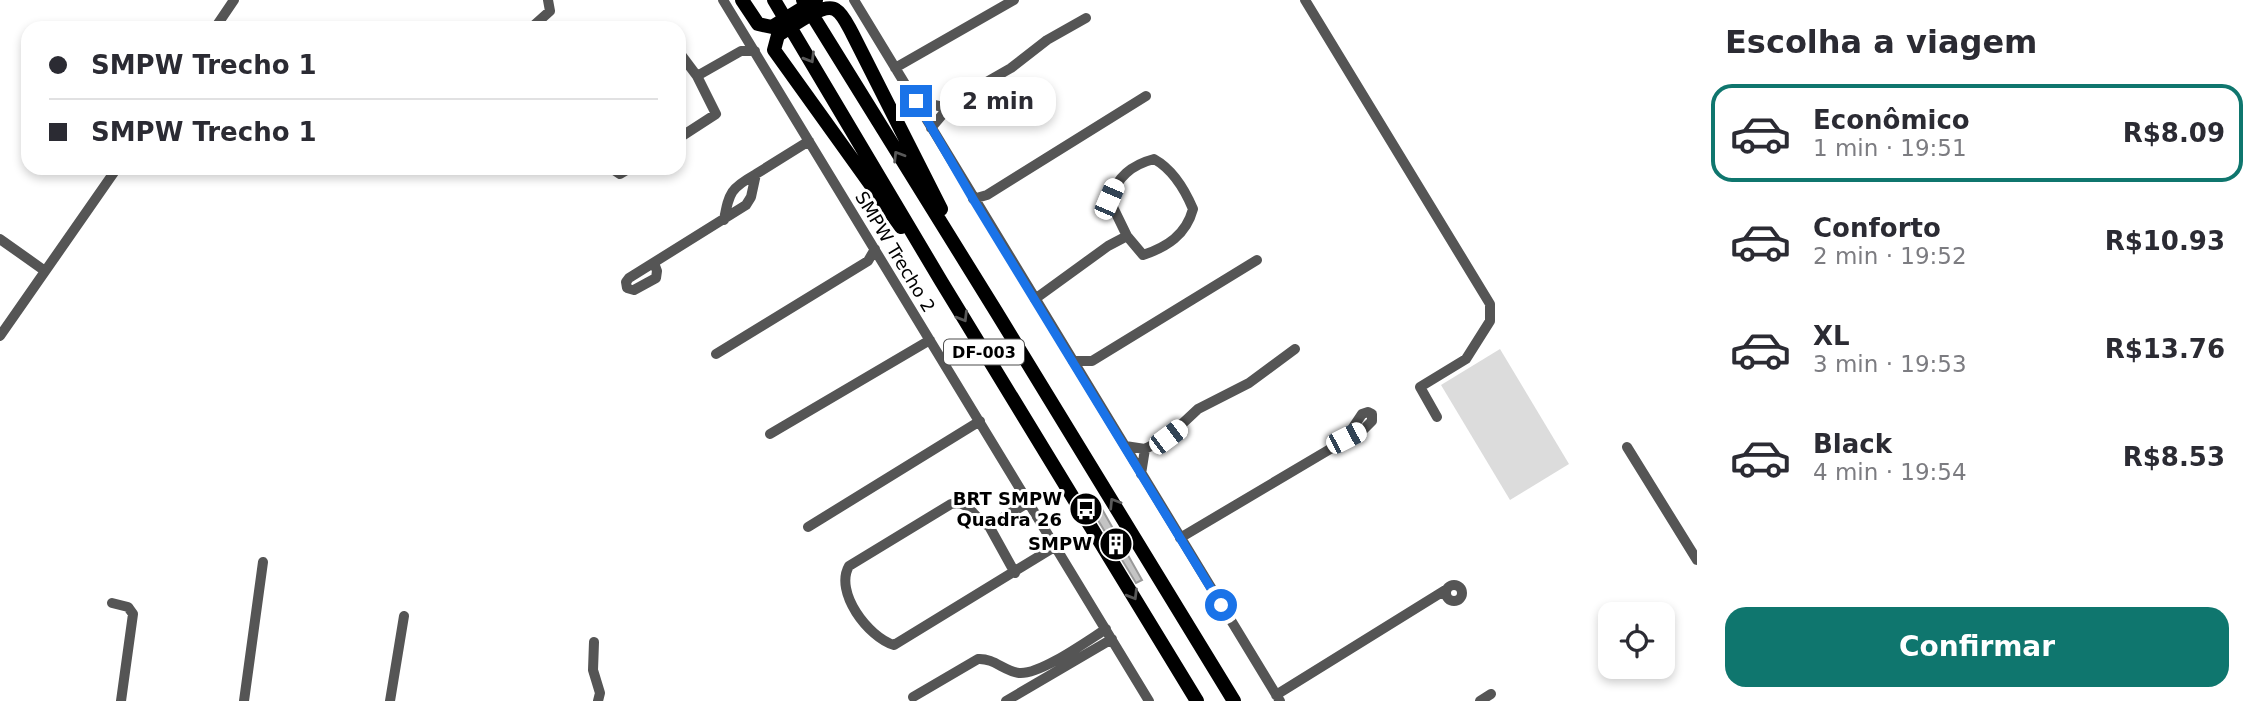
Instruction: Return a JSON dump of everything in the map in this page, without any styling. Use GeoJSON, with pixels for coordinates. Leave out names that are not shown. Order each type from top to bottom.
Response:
{"type":"FeatureCollection","features":[{"type":"Feature","properties":{"kind":"highway"},"geometry":{"type":"LineString","coordinates":[[742,0],[758,23],[766,27],[776,26],[816,0]]}},
{"type":"Feature","properties":{"kind":"highway","name":"DF-003"},"geometry":{"type":"LineString","coordinates":[[774,0],[941,281],[1197,701]]}},
{"type":"Feature","properties":{"kind":"highway","name":"DF-003"},"geometry":{"type":"LineString","coordinates":[[803,0],[877,123],[968,264],[1234,701]]}},
{"type":"Feature","properties":{"kind":"highway"},"geometry":{"type":"LineString","coordinates":[[941,281],[774,50],[778,36],[822,8],[838,11],[852,33],[968,264]]}},
{"type":"Feature","properties":{"kind":"street"},"geometry":{"type":"LineString","coordinates":[[220,21],[234,0]]}},
{"type":"Feature","properties":{"kind":"street"},"geometry":{"type":"LineString","coordinates":[[538,21],[550,10],[548,0]]}},
{"type":"Feature","properties":{"kind":"street","name":"SMPW Trecho 2"},"geometry":{"type":"LineString","coordinates":[[723,0],[1149,701]]}},
{"type":"Feature","properties":{"kind":"street"},"geometry":{"type":"LineString","coordinates":[[854,0],[1278,698],[1447,589]]}},
{"type":"Feature","properties":{"kind":"street"},"geometry":{"type":"LineString","coordinates":[[895,68],[1014,0]]}},
{"type":"Feature","properties":{"kind":"street"},"geometry":{"type":"LineString","coordinates":[[1305,0],[1492,309],[1490,321],[1466,359],[1420,387],[1437,417]]}},
{"type":"Feature","properties":{"kind":"street"},"geometry":{"type":"LineString","coordinates":[[931,128],[948,108],[1086,18]]}},
{"type":"Feature","properties":{"kind":"street"},"geometry":{"type":"LineString","coordinates":[[741,51],[748,39]]}},
{"type":"Feature","properties":{"kind":"street"},"geometry":{"type":"LineString","coordinates":[[697,76],[741,51],[755,51]]}},
{"type":"Feature","properties":{"kind":"street"},"geometry":{"type":"LineString","coordinates":[[686,61],[697,76],[716,114],[686,133]]}},
{"type":"Feature","properties":{"kind":"street"},"geometry":{"type":"LineString","coordinates":[[976,204],[1146,96]]}},
{"type":"Feature","properties":{"kind":"street"},"geometry":{"type":"LineString","coordinates":[[916,101],[948,108]]}},
{"type":"Feature","properties":{"kind":"street"},"geometry":{"type":"LineString","coordinates":[[723,220],[730,193],[740,183],[808,141]]}},
{"type":"Feature","properties":{"kind":"street"},"geometry":{"type":"LineString","coordinates":[[1154,159],[1164,164],[1187,194],[1193,209],[1191,217],[1181,233],[1165,247],[1143,255],[1128,236],[1109,199],[1115,183],[1125,173],[1138,163],[1154,159]]}},
{"type":"Feature","properties":{"kind":"street"},"geometry":{"type":"LineString","coordinates":[[654,263],[749,202],[756,174]]}},
{"type":"Feature","properties":{"kind":"street"},"geometry":{"type":"LineString","coordinates":[[0,336],[112,175]]}},
{"type":"Feature","properties":{"kind":"street"},"geometry":{"type":"LineString","coordinates":[[1035,299],[1108,246],[1128,236]]}},
{"type":"Feature","properties":{"kind":"street"},"geometry":{"type":"LineString","coordinates":[[0,239],[45,271]]}},
{"type":"Feature","properties":{"kind":"street"},"geometry":{"type":"LineString","coordinates":[[716,354],[868,261],[875,249]]}},
{"type":"Feature","properties":{"kind":"street"},"geometry":{"type":"LineString","coordinates":[[1073,361],[1092,361],[1257,260]]}},
{"type":"Feature","properties":{"kind":"street"},"geometry":{"type":"LineString","coordinates":[[868,261],[883,261]]}},
{"type":"Feature","properties":{"kind":"street"},"geometry":{"type":"LineString","coordinates":[[770,435],[930,340]]}},
{"type":"Feature","properties":{"kind":"street"},"geometry":{"type":"LineString","coordinates":[[1125,446],[1145,449],[1174,433],[1198,409],[1249,383],[1295,349]]}},
{"type":"Feature","properties":{"kind":"street"},"geometry":{"type":"LineString","coordinates":[[1084,378],[1092,361]]}},
{"type":"Feature","properties":{"kind":"street"},"geometry":{"type":"LineString","coordinates":[[808,527],[980,421]]}},
{"type":"Feature","properties":{"kind":"street"},"geometry":{"type":"LineString","coordinates":[[1180,538],[1346,438]]}},
{"type":"Feature","properties":{"kind":"street"},"geometry":{"type":"LineString","coordinates":[[1628,447],[1697,560]]}},
{"type":"Feature","properties":{"kind":"street"},"geometry":{"type":"LineString","coordinates":[[1141,474],[1145,449]]}},
{"type":"Feature","properties":{"kind":"street"},"geometry":{"type":"LineString","coordinates":[[1015,572],[989,526],[979,520],[969,506],[958,502],[849,566],[844,575],[844,585],[857,612],[877,636],[894,645],[1015,572],[1056,546]]}},
{"type":"Feature","properties":{"kind":"street"},"geometry":{"type":"LineString","coordinates":[[989,526],[1029,502]]}},
{"type":"Feature","properties":{"kind":"street"},"geometry":{"type":"LineString","coordinates":[[244,701],[263,562]]}},
{"type":"Feature","properties":{"kind":"street"},"geometry":{"type":"LineString","coordinates":[[112,603],[128,607],[133,614],[121,701]]}},
{"type":"Feature","properties":{"kind":"street"},"geometry":{"type":"LineString","coordinates":[[390,701],[404,616]]}},
{"type":"Feature","properties":{"kind":"street"},"geometry":{"type":"LineString","coordinates":[[913,697],[978,659],[990,660],[1013,672],[1034,671],[1109,634]]}},
{"type":"Feature","properties":{"kind":"street"},"geometry":{"type":"LineString","coordinates":[[1006,701],[1109,634]]}},
{"type":"Feature","properties":{"kind":"street"},"geometry":{"type":"LineString","coordinates":[[594,642],[593,670],[600,693],[598,701]]}},
{"type":"Feature","properties":{"kind":"street"},"geometry":{"type":"LineString","coordinates":[[1480,701],[1491,694]]}},
{"type":"Feature","properties":{"kind":"shaded area"},"geometry":{"type":"Polygon","coordinates":[[[1500,349],[1569,464],[1510,500],[1441,385],[1500,349]]]}},
{"type":"Feature","properties":{"kind":"building","name":"SMPW"},"geometry":{"type":"Polygon","coordinates":[[[1098,502],[1142,580],[1136,583],[1090,507],[1098,502]]]}},
{"type":"Feature","properties":{"kind":"place","name":"BRT SMPW Quadra 26"},"geometry":{"type":"Point","coordinates":[1086,509]}},
{"type":"Feature","properties":{"kind":"place","name":"SMPW"},"geometry":{"type":"Point","coordinates":[1116,544]}},
{"type":"Feature","properties":{"kind":"route"},"geometry":{"type":"LineString","coordinates":[[916,101],[1221,605]]}}]}
